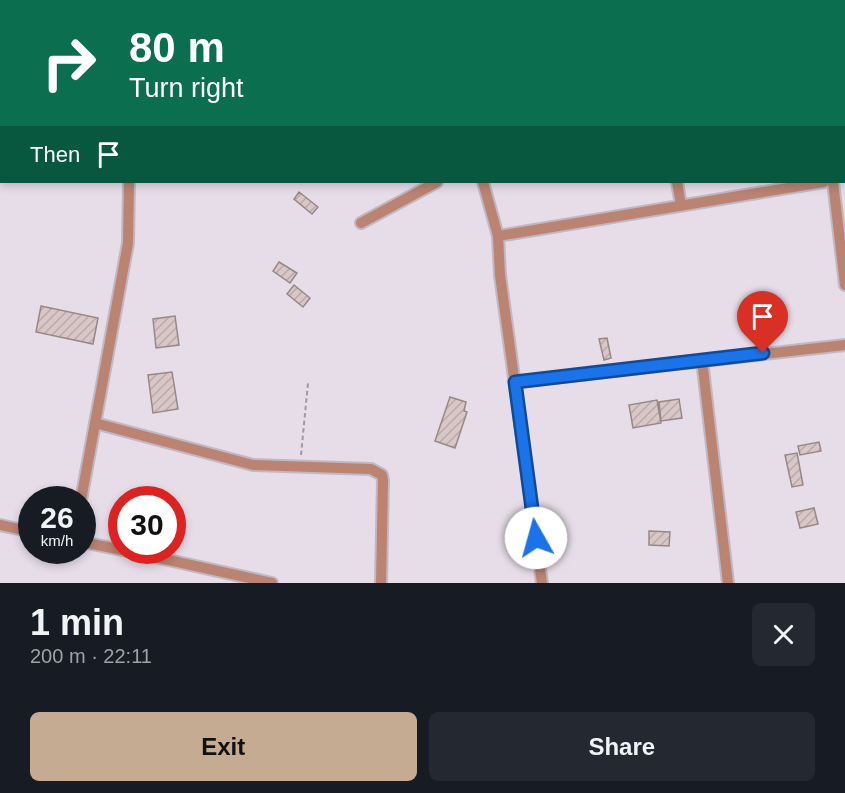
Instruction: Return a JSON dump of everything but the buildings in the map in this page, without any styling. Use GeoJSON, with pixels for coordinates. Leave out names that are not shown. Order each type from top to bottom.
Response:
{"type":"FeatureCollection","features":[{"type":"Feature","properties":{"kind":"street"},"geometry":{"type":"LineString","coordinates":[[84,486],[128,243],[129,183]]}},
{"type":"Feature","properties":{"kind":"street"},"geometry":{"type":"LineString","coordinates":[[361,223],[435,183]]}},
{"type":"Feature","properties":{"kind":"street"},"geometry":{"type":"LineString","coordinates":[[483,183],[498,236],[500,275],[542,583]]}},
{"type":"Feature","properties":{"kind":"street"},"geometry":{"type":"LineString","coordinates":[[677,183],[681,205]]}},
{"type":"Feature","properties":{"kind":"street"},"geometry":{"type":"LineString","coordinates":[[498,236],[818,183]]}},
{"type":"Feature","properties":{"kind":"street"},"geometry":{"type":"LineString","coordinates":[[833,183],[845,285]]}},
{"type":"Feature","properties":{"kind":"street"},"geometry":{"type":"LineString","coordinates":[[515,382],[845,345]]}},
{"type":"Feature","properties":{"kind":"street"},"geometry":{"type":"LineString","coordinates":[[702,360],[728,583]]}},
{"type":"Feature","properties":{"kind":"street"},"geometry":{"type":"LineString","coordinates":[[95,423],[238,462],[301,468],[371,469],[382,475],[381,583]]}},
{"type":"Feature","properties":{"kind":"street"},"geometry":{"type":"LineString","coordinates":[[0,525],[18,529]]}},
{"type":"Feature","properties":{"kind":"street"},"geometry":{"type":"LineString","coordinates":[[172,564],[223,578],[272,583]]}},
{"type":"Feature","properties":{"kind":"path"},"geometry":{"type":"LineString","coordinates":[[301,468],[308,383]]}},
{"type":"Feature","properties":{"kind":"route"},"geometry":{"type":"LineString","coordinates":[[536,538],[515,382],[763,353]]}}]}
